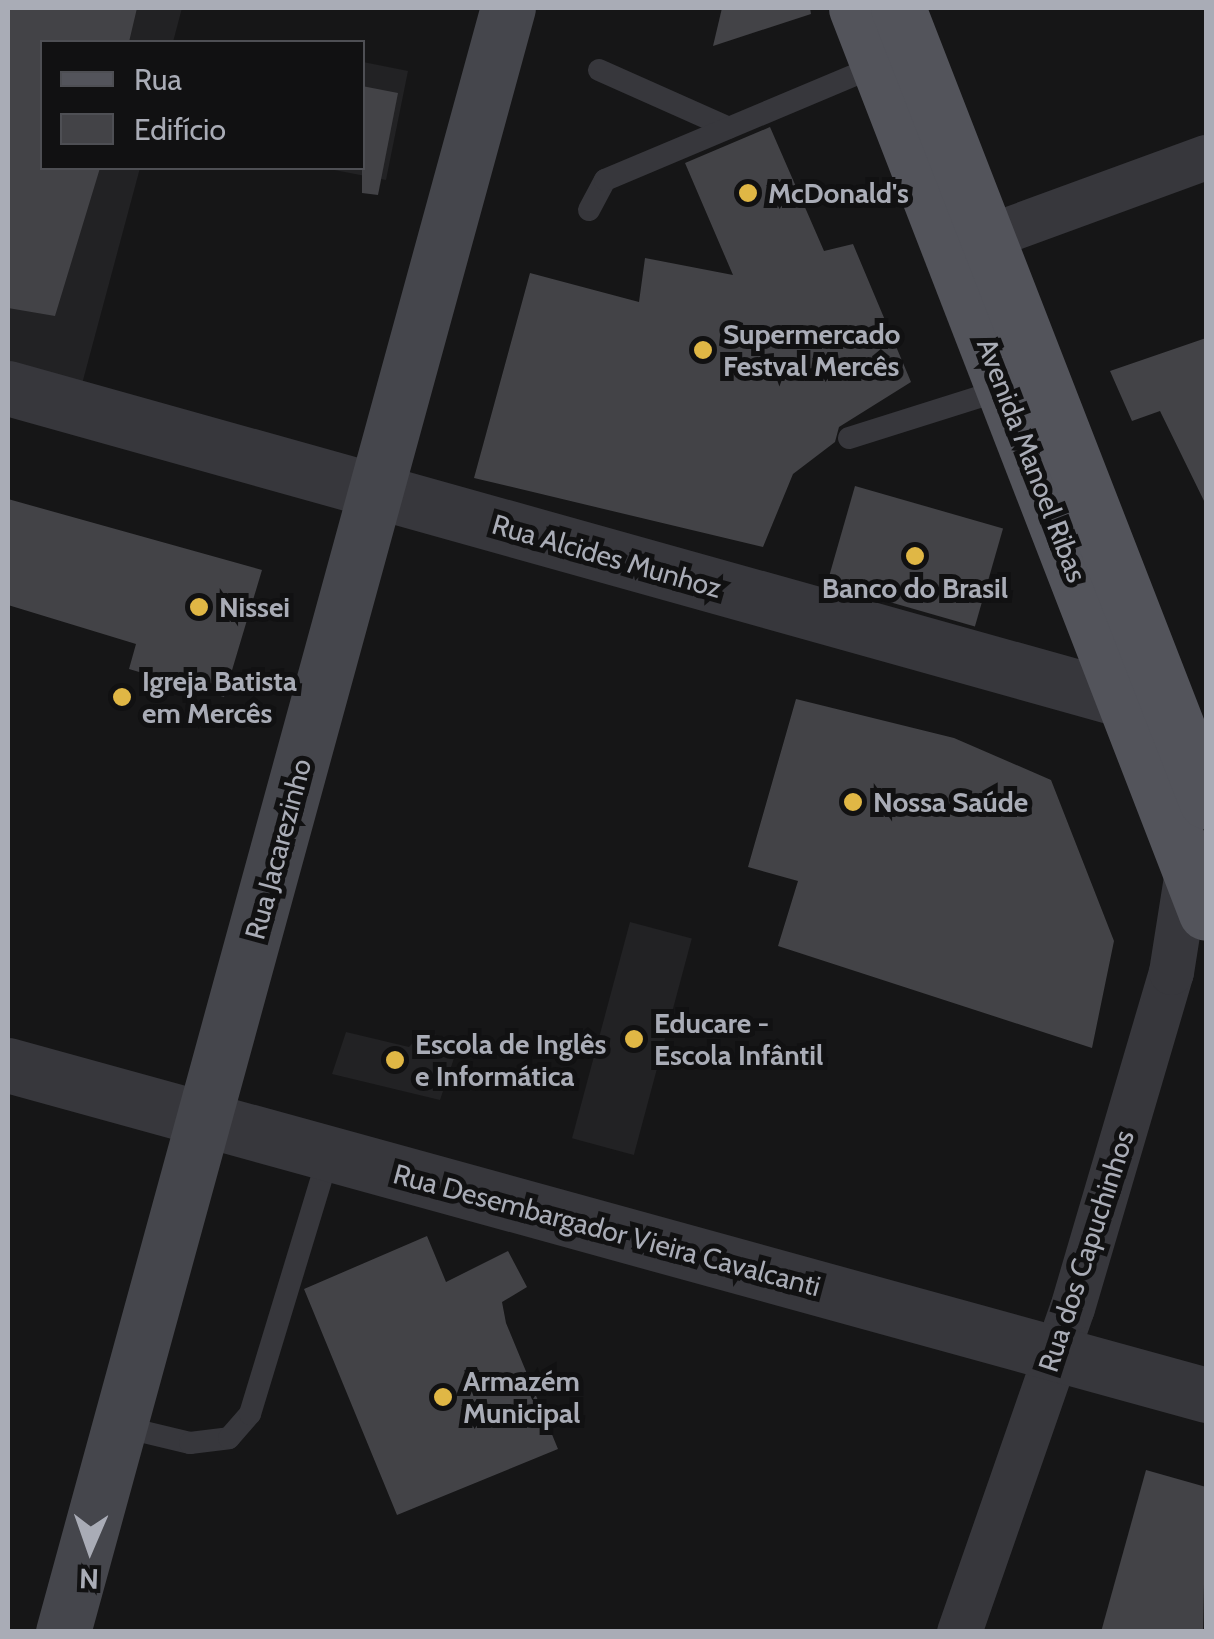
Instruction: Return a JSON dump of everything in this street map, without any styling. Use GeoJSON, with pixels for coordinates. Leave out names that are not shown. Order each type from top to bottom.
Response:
{"type":"FeatureCollection","features":[{"type":"Feature","properties":{"kind":"main road","name":"Rua Jacarezinho"},"geometry":{"type":"LineString","coordinates":[[63,1632],[508,8]]}},
{"type":"Feature","properties":{"kind":"main road","name":"Avenida Manoel Ribas"},"geometry":{"type":"LineString","coordinates":[[856,8],[1004,390],[1168,712],[1197,889]]}},
{"type":"Feature","properties":{"kind":"main road","name":"Avenida Manoel Ribas"},"geometry":{"type":"LineString","coordinates":[[898,8],[1168,712],[1206,801]]}},
{"type":"Feature","properties":{"kind":"street"},"geometry":{"type":"LineString","coordinates":[[988,237],[1206,157]]}},
{"type":"Feature","properties":{"kind":"street","name":"Rua Alcides Munhoz"},"geometry":{"type":"LineString","coordinates":[[8,388],[1168,712]]}},
{"type":"Feature","properties":{"kind":"street","name":"Rua dos Capuchinhos"},"geometry":{"type":"LineString","coordinates":[[959,1632],[1055,1353],[1197,889]]}},
{"type":"Feature","properties":{"kind":"street","name":"Rua Desembargador Vieira Cavalcanti"},"geometry":{"type":"LineString","coordinates":[[8,1065],[1206,1395]]}},
{"type":"Feature","properties":{"kind":"lane"},"geometry":{"type":"LineString","coordinates":[[589,210],[605,180],[878,66]]}},
{"type":"Feature","properties":{"kind":"lane"},"geometry":{"type":"LineString","coordinates":[[600,70],[729,128]]}},
{"type":"Feature","properties":{"kind":"lane"},"geometry":{"type":"LineString","coordinates":[[849,438],[1004,390]]}},
{"type":"Feature","properties":{"kind":"lane"},"geometry":{"type":"LineString","coordinates":[[119,1426],[190,1443],[229,1438],[250,1414],[329,1154]]}},
{"type":"Feature","properties":{"kind":"shaded area"},"geometry":{"type":"Polygon","coordinates":[[[8,8],[182,8],[174,40],[40,40],[40,170],[139,170],[82,384],[8,389],[8,8]]]}},
{"type":"Feature","properties":{"kind":"shaded area"},"geometry":{"type":"Polygon","coordinates":[[[365,62],[408,71],[386,180],[334,170],[365,170],[365,62]]]}},
{"type":"Feature","properties":{"kind":"shaded area","name":"Educare - Escola Infântil"},"geometry":{"type":"Polygon","coordinates":[[[630,922],[692,939],[634,1155],[572,1138],[630,922]]]}},
{"type":"Feature","properties":{"kind":"shaded area","name":"Escola de Inglês e Informática"},"geometry":{"type":"Polygon","coordinates":[[[346,1032],[409,1047],[423,1032],[460,1040],[440,1100],[332,1074],[346,1032]]]}},
{"type":"Feature","properties":{"kind":"building"},"geometry":{"type":"Polygon","coordinates":[[[8,8],[137,8],[129,40],[40,40],[40,170],[99,170],[55,316],[8,308],[8,8]]]}},
{"type":"Feature","properties":{"kind":"building"},"geometry":{"type":"Polygon","coordinates":[[[722,8],[810,8],[811,14],[713,46],[722,8]]]}},
{"type":"Feature","properties":{"kind":"building"},"geometry":{"type":"Polygon","coordinates":[[[365,87],[398,93],[378,195],[362,193],[365,87]]]}},
{"type":"Feature","properties":{"kind":"building","name":"Supermercado Festval Mercês"},"geometry":{"type":"Polygon","coordinates":[[[770,127],[824,251],[853,244],[911,382],[839,427],[835,442],[793,474],[763,547],[474,478],[530,273],[639,302],[645,258],[733,275],[685,163],[770,127]]]}},
{"type":"Feature","properties":{"kind":"building"},"geometry":{"type":"Polygon","coordinates":[[[1206,338],[1206,505],[1160,411],[1132,421],[1110,371],[1206,338]]]}},
{"type":"Feature","properties":{"kind":"building","name":"Banco do Brasil"},"geometry":{"type":"Polygon","coordinates":[[[855,486],[1003,528],[975,626],[827,584],[855,486]]]}},
{"type":"Feature","properties":{"kind":"building"},"geometry":{"type":"Polygon","coordinates":[[[8,499],[262,570],[224,697],[129,669],[136,644],[8,605],[8,499]]]}},
{"type":"Feature","properties":{"kind":"building"},"geometry":{"type":"Polygon","coordinates":[[[796,699],[954,738],[1051,780],[1114,941],[1092,1048],[778,946],[798,881],[748,867],[796,699]]]}},
{"type":"Feature","properties":{"kind":"building","name":"Armazém Municipal"},"geometry":{"type":"Polygon","coordinates":[[[427,1236],[446,1282],[508,1251],[527,1287],[502,1302],[506,1323],[558,1449],[397,1515],[304,1289],[427,1236]]]}},
{"type":"Feature","properties":{"kind":"building"},"geometry":{"type":"Polygon","coordinates":[[[1146,1470],[1206,1487],[1203,1632],[1101,1632],[1146,1470]]]}},
{"type":"Feature","properties":{"kind":"place","name":"McDonald's"},"geometry":{"type":"Point","coordinates":[748,193]}},
{"type":"Feature","properties":{"kind":"place","name":"Supermercado Festval Mercês"},"geometry":{"type":"Point","coordinates":[703,350]}},
{"type":"Feature","properties":{"kind":"place","name":"Banco do Brasil"},"geometry":{"type":"Point","coordinates":[915,556]}},
{"type":"Feature","properties":{"kind":"place","name":"Nissei"},"geometry":{"type":"Point","coordinates":[199,607]}},
{"type":"Feature","properties":{"kind":"place","name":"Igreja Batista em Mercês"},"geometry":{"type":"Point","coordinates":[122,697]}},
{"type":"Feature","properties":{"kind":"place","name":"Nossa Saúde"},"geometry":{"type":"Point","coordinates":[853,802]}},
{"type":"Feature","properties":{"kind":"place","name":"Educare - Escola Infântil"},"geometry":{"type":"Point","coordinates":[634,1039]}},
{"type":"Feature","properties":{"kind":"place","name":"Escola de Inglês e Informática"},"geometry":{"type":"Point","coordinates":[395,1060]}},
{"type":"Feature","properties":{"kind":"place","name":"Armazém Municipal"},"geometry":{"type":"Point","coordinates":[443,1397]}}]}
